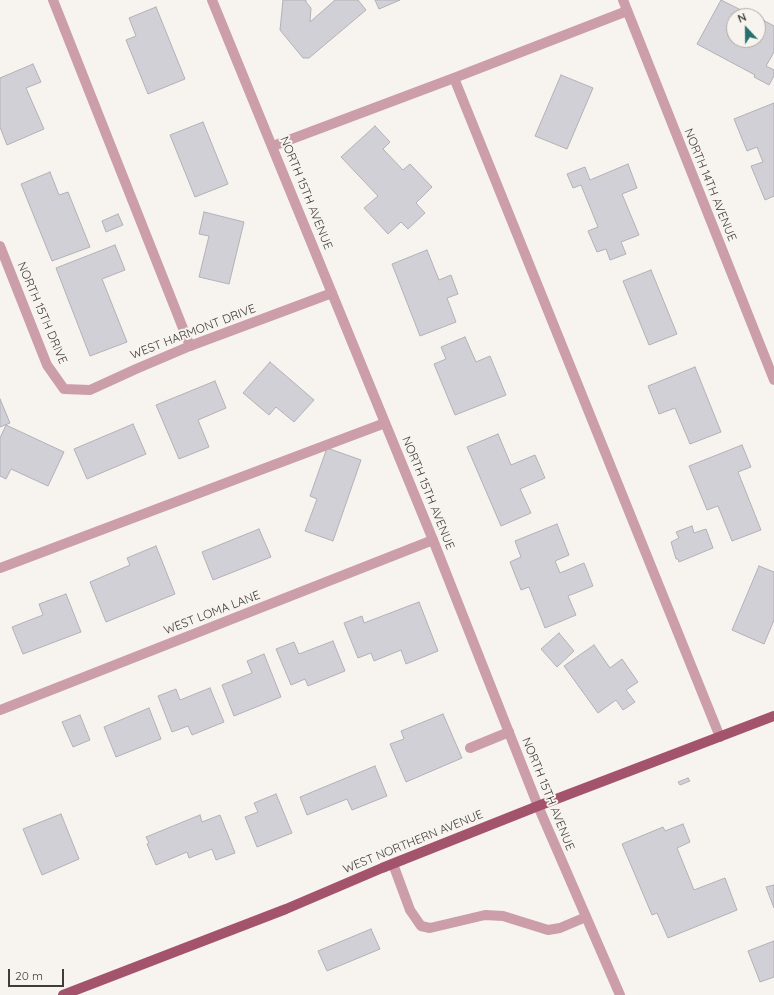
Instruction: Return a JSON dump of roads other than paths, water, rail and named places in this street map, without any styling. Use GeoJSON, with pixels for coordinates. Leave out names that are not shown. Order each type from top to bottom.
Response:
{"type":"FeatureCollection","features":[{"type":"Feature","properties":{"kind":"main road","name":"WEST NORTHERN AVENUE"},"geometry":{"type":"LineString","coordinates":[[63,995],[286,909],[538,806],[774,716]]}},
{"type":"Feature","properties":{"kind":"street"},"geometry":{"type":"LineString","coordinates":[[53,0],[190,346]]}},
{"type":"Feature","properties":{"kind":"street","name":"NORTH 15TH AVENUE"},"geometry":{"type":"LineString","coordinates":[[212,0],[433,540],[538,806],[620,995]]}},
{"type":"Feature","properties":{"kind":"street","name":"NORTH 14TH AVENUE"},"geometry":{"type":"LineString","coordinates":[[622,0],[774,380]]}},
{"type":"Feature","properties":{"kind":"street"},"geometry":{"type":"LineString","coordinates":[[273,146],[627,11]]}},
{"type":"Feature","properties":{"kind":"street"},"geometry":{"type":"LineString","coordinates":[[454,78],[720,737]]}},
{"type":"Feature","properties":{"kind":"street","name":"NORTH 15TH DRIVE"},"geometry":{"type":"LineString","coordinates":[[0,246],[47,365],[64,389]]}},
{"type":"Feature","properties":{"kind":"street","name":"WEST HARMONT DRIVE"},"geometry":{"type":"LineString","coordinates":[[64,389],[90,390],[190,346],[332,293]]}},
{"type":"Feature","properties":{"kind":"street"},"geometry":{"type":"LineString","coordinates":[[0,568],[385,423]]}},
{"type":"Feature","properties":{"kind":"street","name":"WEST LOMA LANE"},"geometry":{"type":"LineString","coordinates":[[0,710],[433,540]]}},
{"type":"Feature","properties":{"kind":"street"},"geometry":{"type":"LineString","coordinates":[[470,748],[509,732]]}},
{"type":"Feature","properties":{"kind":"street"},"geometry":{"type":"LineString","coordinates":[[393,864],[410,910],[421,926],[430,928],[485,915],[503,916],[548,930],[560,928],[586,917]]}}]}
